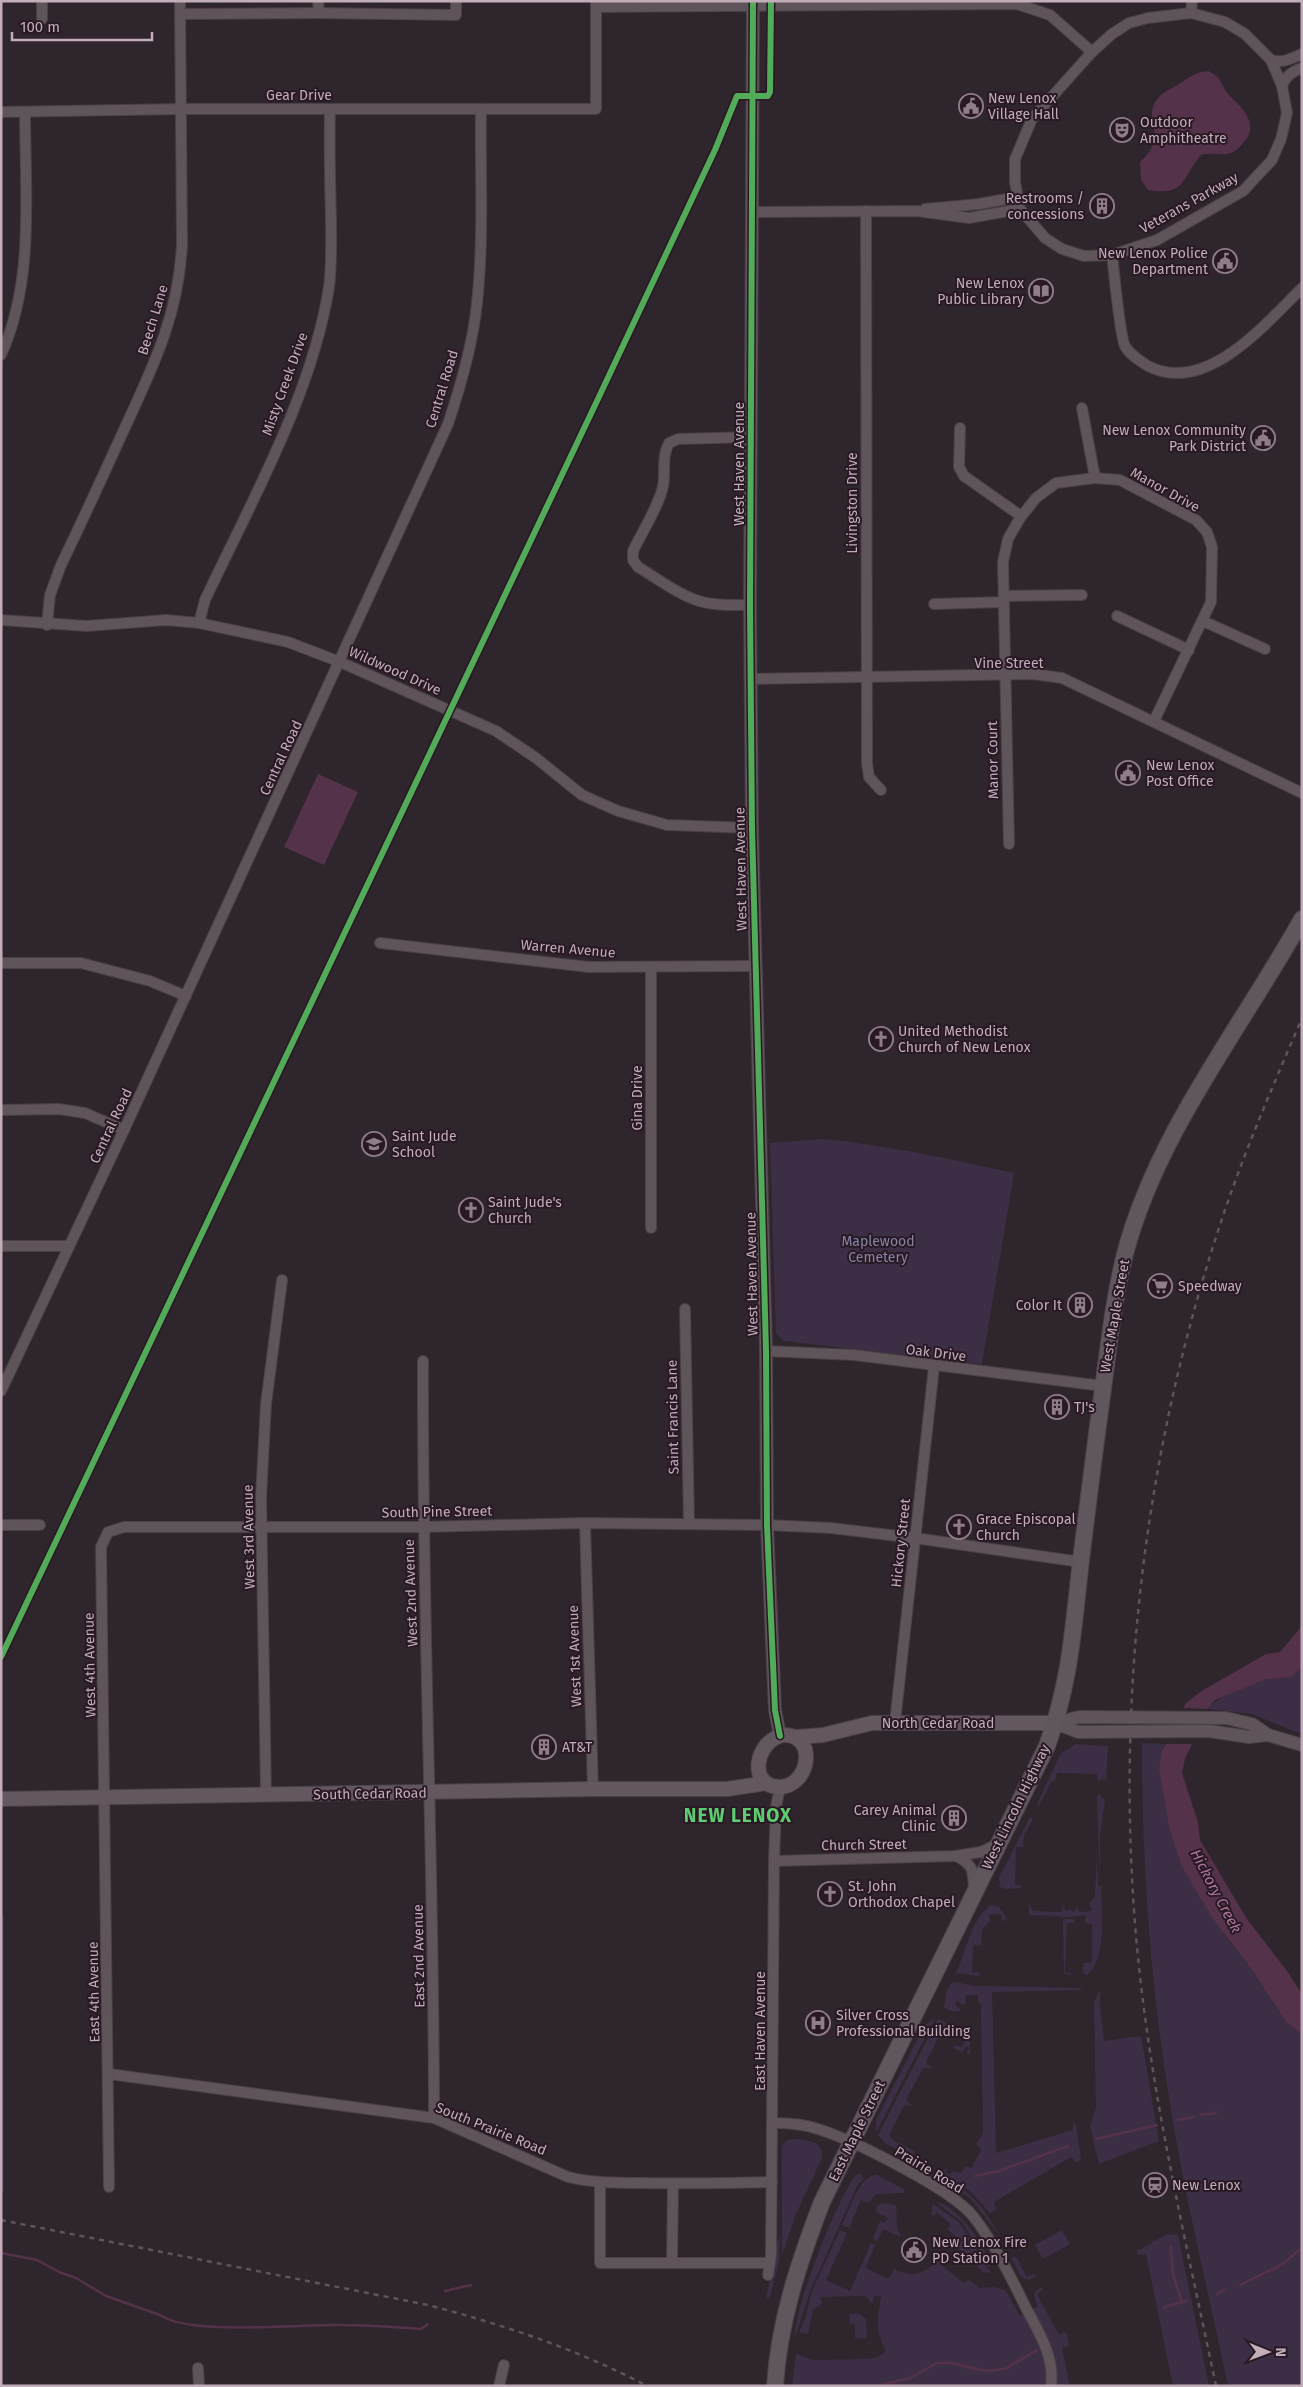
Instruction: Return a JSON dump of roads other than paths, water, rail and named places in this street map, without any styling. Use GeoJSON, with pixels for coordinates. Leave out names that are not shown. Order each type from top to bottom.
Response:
{"type":"FeatureCollection","features":[{"type":"Feature","properties":{"kind":"main road","name":"West Maple Street"},"geometry":{"type":"LineString","coordinates":[[1055,1723],[1070,1667],[1081,1562],[1111,1323],[1121,1270],[1150,1183],[1165,1151],[1214,1064],[1302,918]]}},
{"type":"Feature","properties":{"kind":"main road","name":"North Cedar Road"},"geometry":{"type":"LineString","coordinates":[[797,1738],[823,1735],[862,1724],[895,1722],[1055,1723]]}},
{"type":"Feature","properties":{"kind":"main road","name":"West Lincoln Highway"},"geometry":{"type":"LineString","coordinates":[[975,1891],[1047,1746],[1055,1723]]}},
{"type":"Feature","properties":{"kind":"main road"},"geometry":{"type":"LineString","coordinates":[[807,1756],[823,1735]]}},
{"type":"Feature","properties":{"kind":"main road"},"geometry":{"type":"LineString","coordinates":[[780,1736],[797,1738],[804,1745],[807,1756],[805,1768],[798,1778],[789,1785],[773,1785],[759,1774],[758,1767],[764,1747],[780,1736]]}},
{"type":"Feature","properties":{"kind":"main road"},"geometry":{"type":"LineString","coordinates":[[739,1787],[758,1767]]}},
{"type":"Feature","properties":{"kind":"main road","name":"South Cedar Road"},"geometry":{"type":"LineString","coordinates":[[1,1799],[593,1789],[728,1789],[773,1785]]}},
{"type":"Feature","properties":{"kind":"main road","name":"East Maple Street"},"geometry":{"type":"LineString","coordinates":[[775,2386],[785,2314],[800,2259],[822,2202],[975,1891]]}},
{"type":"Feature","properties":{"kind":"street"},"geometry":{"type":"LineString","coordinates":[[42,1],[42,19]]}},
{"type":"Feature","properties":{"kind":"street","name":"Beech Lane"},"geometry":{"type":"LineString","coordinates":[[47,624],[50,595],[61,565],[152,369],[175,303],[179,283],[182,243],[180,1]]}},
{"type":"Feature","properties":{"kind":"street"},"geometry":{"type":"LineString","coordinates":[[318,1],[319,12]]}},
{"type":"Feature","properties":{"kind":"street"},"geometry":{"type":"LineString","coordinates":[[180,14],[319,12],[456,15],[456,1]]}},
{"type":"Feature","properties":{"kind":"street"},"geometry":{"type":"LineString","coordinates":[[1191,13],[1192,1]]}},
{"type":"Feature","properties":{"kind":"street"},"geometry":{"type":"LineString","coordinates":[[596,4],[1017,4],[1050,15],[1092,52]]}},
{"type":"Feature","properties":{"kind":"street","name":"Gear Drive"},"geometry":{"type":"LineString","coordinates":[[1,112],[182,109],[596,109],[596,4]]}},
{"type":"Feature","properties":{"kind":"street","name":"West Haven Avenue"},"geometry":{"type":"LineString","coordinates":[[753,4],[750,605],[754,966],[760,1064],[766,1351],[767,1525],[775,1710],[780,1736]]}},
{"type":"Feature","properties":{"kind":"street","name":"Veterans Parkway"},"geometry":{"type":"LineString","coordinates":[[1191,13],[1209,16],[1238,30],[1271,60],[1282,86],[1287,113],[1281,139],[1272,160],[1243,191],[1157,240],[1112,255],[1084,256],[1062,249],[1045,238],[1020,208],[1017,197],[1014,182],[1015,159],[1032,119],[1092,52],[1112,34],[1129,23],[1148,18],[1191,13]]}},
{"type":"Feature","properties":{"kind":"street"},"geometry":{"type":"LineString","coordinates":[[1271,60],[1276,62],[1291,59],[1302,54]]}},
{"type":"Feature","properties":{"kind":"street"},"geometry":{"type":"LineString","coordinates":[[1282,86],[1284,80],[1295,70],[1302,68]]}},
{"type":"Feature","properties":{"kind":"street","name":"Misty Creek Drive"},"geometry":{"type":"LineString","coordinates":[[199,623],[205,600],[273,455],[298,396],[315,349],[326,301],[331,262],[330,109]]}},
{"type":"Feature","properties":{"kind":"street","name":"Central Road"},"geometry":{"type":"LineString","coordinates":[[1,1391],[186,996],[448,424],[462,381],[477,304],[480,262],[481,109]]}},
{"type":"Feature","properties":{"kind":"street"},"geometry":{"type":"LineString","coordinates":[[1,355],[15,317],[23,283],[25,248],[25,112]]}},
{"type":"Feature","properties":{"kind":"street"},"geometry":{"type":"LineString","coordinates":[[751,212],[917,211],[997,202],[1017,197]]}},
{"type":"Feature","properties":{"kind":"street"},"geometry":{"type":"LineString","coordinates":[[917,211],[969,218],[1020,208]]}},
{"type":"Feature","properties":{"kind":"street","name":"Livingston Drive"},"geometry":{"type":"LineString","coordinates":[[866,211],[866,678],[868,763],[869,777],[881,790]]}},
{"type":"Feature","properties":{"kind":"street"},"geometry":{"type":"LineString","coordinates":[[1112,255],[1124,345],[1138,360],[1160,372],[1184,372],[1207,367],[1224,358],[1257,331],[1302,288]]}},
{"type":"Feature","properties":{"kind":"street"},"geometry":{"type":"LineString","coordinates":[[1082,408],[1095,478]]}},
{"type":"Feature","properties":{"kind":"street"},"geometry":{"type":"LineString","coordinates":[[960,428],[960,467],[964,476],[1022,516]]}},
{"type":"Feature","properties":{"kind":"street"},"geometry":{"type":"LineString","coordinates":[[750,605],[715,604],[698,601],[682,595],[638,567],[633,560],[633,551],[660,495],[663,485],[663,458],[669,443],[678,439],[752,437]]}},
{"type":"Feature","properties":{"kind":"street","name":"Manor Drive"},"geometry":{"type":"LineString","coordinates":[[1005,675],[1003,562],[1008,539],[1036,498],[1056,483],[1095,478],[1120,480],[1196,520],[1207,532],[1212,547],[1211,602],[1154,721]]}},
{"type":"Feature","properties":{"kind":"street"},"geometry":{"type":"LineString","coordinates":[[934,604],[1082,595]]}},
{"type":"Feature","properties":{"kind":"street"},"geometry":{"type":"LineString","coordinates":[[1117,616],[1189,650]]}},
{"type":"Feature","properties":{"kind":"street","name":"Wildwood Drive"},"geometry":{"type":"LineString","coordinates":[[1,620],[87,626],[166,620],[199,623],[288,642],[340,662],[496,731],[536,758],[582,795],[618,811],[667,825],[752,828]]}},
{"type":"Feature","properties":{"kind":"street"},"geometry":{"type":"LineString","coordinates":[[1203,620],[1265,649]]}},
{"type":"Feature","properties":{"kind":"street","name":"Vine Street"},"geometry":{"type":"LineString","coordinates":[[751,679],[1033,674],[1062,678],[1302,793]]}},
{"type":"Feature","properties":{"kind":"street","name":"Manor Court"},"geometry":{"type":"LineString","coordinates":[[1005,675],[1009,844]]}},
{"type":"Feature","properties":{"kind":"street","name":"Warren Avenue"},"geometry":{"type":"LineString","coordinates":[[380,943],[589,967],[754,966]]}},
{"type":"Feature","properties":{"kind":"street"},"geometry":{"type":"LineString","coordinates":[[1,963],[81,963],[150,981],[186,996]]}},
{"type":"Feature","properties":{"kind":"street","name":"Gina Drive"},"geometry":{"type":"LineString","coordinates":[[651,968],[651,1228]]}},
{"type":"Feature","properties":{"kind":"street"},"geometry":{"type":"LineString","coordinates":[[1,1110],[59,1109],[85,1113],[124,1130]]}},
{"type":"Feature","properties":{"kind":"street"},"geometry":{"type":"LineString","coordinates":[[1,1246],[69,1246]]}},
{"type":"Feature","properties":{"kind":"street","name":"West 3rd Avenue"},"geometry":{"type":"LineString","coordinates":[[266,1795],[262,1464],[266,1404],[282,1280]]}},
{"type":"Feature","properties":{"kind":"street","name":"Saint Francis Lane"},"geometry":{"type":"LineString","coordinates":[[685,1309],[689,1524]]}},
{"type":"Feature","properties":{"kind":"street","name":"Oak Drive"},"geometry":{"type":"LineString","coordinates":[[766,1351],[854,1356],[1103,1386]]}},
{"type":"Feature","properties":{"kind":"street","name":"West 2nd Avenue"},"geometry":{"type":"LineString","coordinates":[[423,1362],[423,1527],[430,1793]]}},
{"type":"Feature","properties":{"kind":"street","name":"Hickory Street"},"geometry":{"type":"LineString","coordinates":[[895,1722],[934,1367]]}},
{"type":"Feature","properties":{"kind":"street","name":"South Pine Street"},"geometry":{"type":"LineString","coordinates":[[108,1532],[124,1527],[423,1527],[585,1523],[767,1525],[831,1528],[916,1538],[1081,1562]]}},
{"type":"Feature","properties":{"kind":"street","name":"West 1st Avenue"},"geometry":{"type":"LineString","coordinates":[[585,1523],[593,1789]]}},
{"type":"Feature","properties":{"kind":"street"},"geometry":{"type":"LineString","coordinates":[[1,1525],[40,1525]]}},
{"type":"Feature","properties":{"kind":"street","name":"West 4th Avenue"},"geometry":{"type":"LineString","coordinates":[[106,1798],[101,1547],[108,1532]]}},
{"type":"Feature","properties":{"kind":"street","name":"North Cedar Road"},"geometry":{"type":"LineString","coordinates":[[1055,1723],[1079,1717],[1226,1718],[1252,1724],[1268,1735],[1302,1745]]}},
{"type":"Feature","properties":{"kind":"street","name":"North Cedar Road"},"geometry":{"type":"LineString","coordinates":[[1055,1723],[1078,1732],[1223,1732],[1249,1737],[1268,1735]]}},
{"type":"Feature","properties":{"kind":"street","name":"East Haven Avenue"},"geometry":{"type":"LineString","coordinates":[[768,2275],[771,2255],[773,2123],[776,1808],[773,1785]]}},
{"type":"Feature","properties":{"kind":"street","name":"East 2nd Avenue"},"geometry":{"type":"LineString","coordinates":[[430,1793],[434,2118]]}},
{"type":"Feature","properties":{"kind":"street","name":"East 4th Avenue"},"geometry":{"type":"LineString","coordinates":[[106,1798],[109,2187]]}},
{"type":"Feature","properties":{"kind":"street","name":"Church Street"},"geometry":{"type":"LineString","coordinates":[[774,1861],[955,1856],[981,1852],[999,1843]]}},
{"type":"Feature","properties":{"kind":"street"},"geometry":{"type":"LineString","coordinates":[[955,1856],[968,1862],[972,1868],[975,1891]]}},
{"type":"Feature","properties":{"kind":"street","name":"South Prairie Road"},"geometry":{"type":"LineString","coordinates":[[109,2074],[434,2118],[568,2177],[600,2183],[772,2182]]}},
{"type":"Feature","properties":{"kind":"street","name":"Prairie Road"},"geometry":{"type":"LineString","coordinates":[[773,2123],[797,2124],[818,2129],[850,2143],[936,2188],[959,2203],[973,2217],[1007,2272],[1042,2339],[1053,2373],[1051,2386]]}},
{"type":"Feature","properties":{"kind":"street"},"geometry":{"type":"LineString","coordinates":[[600,2183],[600,2263],[769,2263]]}},
{"type":"Feature","properties":{"kind":"street"},"geometry":{"type":"LineString","coordinates":[[672,2263],[673,2184]]}},
{"type":"Feature","properties":{"kind":"street"},"geometry":{"type":"LineString","coordinates":[[499,2386],[504,2365]]}},
{"type":"Feature","properties":{"kind":"street"},"geometry":{"type":"LineString","coordinates":[[198,2368],[199,2386]]}},
{"type":"Feature","properties":{"kind":"water"},"geometry":{"type":"Polygon","coordinates":[[[1208,71],[1216,76],[1227,93],[1245,112],[1250,124],[1248,137],[1231,153],[1201,155],[1185,179],[1176,188],[1169,191],[1148,190],[1141,180],[1140,162],[1154,143],[1155,135],[1152,112],[1154,104],[1166,91],[1195,74],[1208,71]]]}},
{"type":"Feature","properties":{"kind":"water"},"geometry":{"type":"Polygon","coordinates":[[[318,774],[358,792],[324,865],[284,847],[318,774]]]}},
{"type":"Feature","properties":{"kind":"water","name":"Hickory Creek"},"geometry":{"type":"Polygon","coordinates":[[[1302,1626],[1302,1667],[1291,1677],[1266,1679],[1215,1700],[1208,1709],[1185,1759],[1182,1773],[1198,1822],[1200,1840],[1247,1919],[1287,1971],[1302,1994],[1302,2034],[1286,2022],[1252,1970],[1213,1919],[1181,1865],[1170,1831],[1159,1769],[1162,1751],[1186,1703],[1203,1690],[1266,1654],[1280,1652],[1302,1626]]]}},
{"type":"Feature","properties":{"kind":"waterway"},"geometry":{"type":"LineString","coordinates":[[1201,2115],[1216,2113]]}},
{"type":"Feature","properties":{"kind":"waterway"},"geometry":{"type":"LineString","coordinates":[[1178,2120],[1194,2117]]}},
{"type":"Feature","properties":{"kind":"waterway"},"geometry":{"type":"LineString","coordinates":[[1096,2139],[1157,2125]]}},
{"type":"Feature","properties":{"kind":"waterway"},"geometry":{"type":"LineString","coordinates":[[975,2176],[999,2171],[1068,2146]]}},
{"type":"Feature","properties":{"kind":"waterway"},"geometry":{"type":"LineString","coordinates":[[1171,2247],[1173,2275],[1182,2302]]}},
{"type":"Feature","properties":{"kind":"waterway"},"geometry":{"type":"LineString","coordinates":[[1240,2285],[1281,2265],[1302,2248]]}},
{"type":"Feature","properties":{"kind":"waterway"},"geometry":{"type":"LineString","coordinates":[[1,2253],[37,2260],[59,2272],[76,2278],[106,2296],[175,2321],[195,2325],[247,2328],[351,2325],[421,2329],[428,2324]]}},
{"type":"Feature","properties":{"kind":"waterway"},"geometry":{"type":"LineString","coordinates":[[445,2291],[471,2285]]}},
{"type":"Feature","properties":{"kind":"waterway"},"geometry":{"type":"LineString","coordinates":[[1217,2294],[1225,2290]]}},
{"type":"Feature","properties":{"kind":"waterway"},"geometry":{"type":"LineString","coordinates":[[1164,2307],[1187,2301]]}},
{"type":"Feature","properties":{"kind":"waterway"},"geometry":{"type":"LineString","coordinates":[[877,2386],[910,2378],[937,2363],[951,2363],[985,2371],[1005,2369],[1037,2350]]}},
{"type":"Feature","properties":{"kind":"railway"},"geometry":{"type":"LineString","coordinates":[[1216,2386],[1169,2162],[1142,1993],[1136,1936],[1131,1844],[1130,1751],[1134,1659],[1143,1567],[1157,1476],[1175,1385],[1198,1295],[1234,1183],[1302,1018]]}},
{"type":"Feature","properties":{"kind":"railway"},"geometry":{"type":"LineString","coordinates":[[1,2220],[428,2305],[540,2339],[567,2349],[647,2386]]}},
{"type":"Feature","properties":{"kind":"place","name":"New Lenox Village Hall"},"geometry":{"type":"Point","coordinates":[971,106]}},
{"type":"Feature","properties":{"kind":"place","name":"Outdoor Amphitheatre"},"geometry":{"type":"Point","coordinates":[1122,130]}},
{"type":"Feature","properties":{"kind":"place","name":"Restrooms / concessions"},"geometry":{"type":"Point","coordinates":[1102,206]}},
{"type":"Feature","properties":{"kind":"place","name":"New Lenox Police Department"},"geometry":{"type":"Point","coordinates":[1225,261]}},
{"type":"Feature","properties":{"kind":"place","name":"New Lenox Public Library"},"geometry":{"type":"Point","coordinates":[1041,291]}},
{"type":"Feature","properties":{"kind":"place","name":"New Lenox Community Park District"},"geometry":{"type":"Point","coordinates":[1263,438]}},
{"type":"Feature","properties":{"kind":"place","name":"New Lenox Post Office"},"geometry":{"type":"Point","coordinates":[1128,773]}},
{"type":"Feature","properties":{"kind":"place","name":"United Methodist Church of New Lenox"},"geometry":{"type":"Point","coordinates":[881,1039]}},
{"type":"Feature","properties":{"kind":"place","name":"Saint Jude School"},"geometry":{"type":"Point","coordinates":[374,1144]}},
{"type":"Feature","properties":{"kind":"place","name":"Saint Jude's Church"},"geometry":{"type":"Point","coordinates":[471,1210]}},
{"type":"Feature","properties":{"kind":"place","name":"Speedway"},"geometry":{"type":"Point","coordinates":[1160,1286]}},
{"type":"Feature","properties":{"kind":"place","name":"Color It"},"geometry":{"type":"Point","coordinates":[1080,1305]}},
{"type":"Feature","properties":{"kind":"place","name":"TJ's"},"geometry":{"type":"Point","coordinates":[1057,1407]}},
{"type":"Feature","properties":{"kind":"place","name":"Grace Episcopal Church"},"geometry":{"type":"Point","coordinates":[959,1527]}},
{"type":"Feature","properties":{"kind":"place","name":"AT&T"},"geometry":{"type":"Point","coordinates":[544,1747]}},
{"type":"Feature","properties":{"kind":"place","name":"Carey Animal Clinic"},"geometry":{"type":"Point","coordinates":[954,1818]}},
{"type":"Feature","properties":{"kind":"place","name":"St. John Orthodox Chapel"},"geometry":{"type":"Point","coordinates":[830,1894]}},
{"type":"Feature","properties":{"kind":"place","name":"Silver Cross Professional Building"},"geometry":{"type":"Point","coordinates":[818,2023]}},
{"type":"Feature","properties":{"kind":"place","name":"New Lenox"},"geometry":{"type":"Point","coordinates":[1155,2185]}},
{"type":"Feature","properties":{"kind":"place","name":"New Lenox Fire PD Station 1"},"geometry":{"type":"Point","coordinates":[914,2250]}},
{"type":"Feature","properties":{"kind":"district","name":"NEW LENOX"},"geometry":{"type":"Point","coordinates":[738,1815]}},
{"type":"Feature","properties":{"kind":"park label","name":"Maplewood Cemetery"},"geometry":{"type":"Point","coordinates":[878,1250]}}]}
